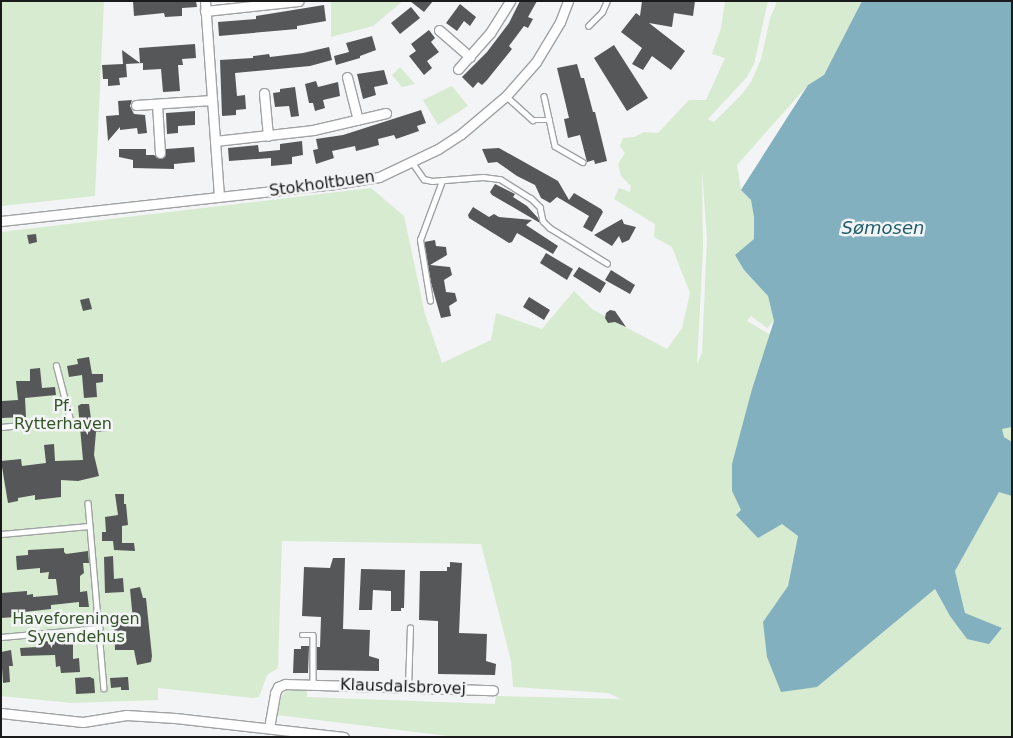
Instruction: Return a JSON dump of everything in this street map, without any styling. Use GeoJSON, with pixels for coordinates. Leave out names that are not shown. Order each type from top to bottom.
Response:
{"type":"FeatureCollection","features":[{"type":"Feature","properties":{"kind":"street"},"geometry":{"type":"LineString","coordinates":[[219,197],[205,6],[298,1]]}},
{"type":"Feature","properties":{"kind":"street"},"geometry":{"type":"LineString","coordinates":[[458,69],[490,33],[510,1]]}},
{"type":"Feature","properties":{"kind":"street","name":"Stokholtbuen"},"geometry":{"type":"LineString","coordinates":[[1,221],[328,185],[379,177],[412,162],[461,134],[506,96],[536,62],[560,22],[568,1]]}},
{"type":"Feature","properties":{"kind":"street"},"geometry":{"type":"LineString","coordinates":[[439,30],[470,57]]}},
{"type":"Feature","properties":{"kind":"street"},"geometry":{"type":"LineString","coordinates":[[347,78],[358,120]]}},
{"type":"Feature","properties":{"kind":"street"},"geometry":{"type":"LineString","coordinates":[[264,92],[268,136]]}},
{"type":"Feature","properties":{"kind":"street"},"geometry":{"type":"LineString","coordinates":[[136,105],[212,100]]}},
{"type":"Feature","properties":{"kind":"street"},"geometry":{"type":"LineString","coordinates":[[157,104],[160,153]]}},
{"type":"Feature","properties":{"kind":"street"},"geometry":{"type":"LineString","coordinates":[[215,141],[268,136],[358,120],[386,113]]}},
{"type":"Feature","properties":{"kind":"street","name":"Klausdalsbrovej"},"geometry":{"type":"LineString","coordinates":[[269,728],[275,693],[278,687],[285,684],[493,690]]}},
{"type":"Feature","properties":{"kind":"street"},"geometry":{"type":"LineString","coordinates":[[1,712],[83,722],[126,715],[146,716],[344,737]]}},
{"type":"Feature","properties":{"kind":"lane"},"geometry":{"type":"LineString","coordinates":[[588,26],[602,12],[607,1]]}},
{"type":"Feature","properties":{"kind":"lane"},"geometry":{"type":"LineString","coordinates":[[506,96],[533,120],[550,120]]}},
{"type":"Feature","properties":{"kind":"lane"},"geometry":{"type":"LineString","coordinates":[[544,96],[555,146],[583,162]]}},
{"type":"Feature","properties":{"kind":"lane"},"geometry":{"type":"LineString","coordinates":[[412,162],[424,179],[442,182],[483,177],[500,179],[531,198],[540,207],[543,221],[550,228],[607,263]]}},
{"type":"Feature","properties":{"kind":"lane"},"geometry":{"type":"LineString","coordinates":[[430,301],[420,240],[442,182]]}},
{"type":"Feature","properties":{"kind":"lane"},"geometry":{"type":"LineString","coordinates":[[1,426],[70,420],[56,366]]}},
{"type":"Feature","properties":{"kind":"lane"},"geometry":{"type":"LineString","coordinates":[[88,503],[104,688]]}},
{"type":"Feature","properties":{"kind":"lane"},"geometry":{"type":"LineString","coordinates":[[1,534],[89,526]]}},
{"type":"Feature","properties":{"kind":"lane"},"geometry":{"type":"LineString","coordinates":[[1,637],[100,628]]}},
{"type":"Feature","properties":{"kind":"lane"},"geometry":{"type":"LineString","coordinates":[[408,687],[410,628]]}},
{"type":"Feature","properties":{"kind":"lane"},"geometry":{"type":"LineString","coordinates":[[302,635],[313,635],[313,684]]}},
{"type":"Feature","properties":{"kind":"green space"},"geometry":{"type":"Polygon","coordinates":[[[1,1],[104,1],[95,196],[1,206],[1,1]]]}},
{"type":"Feature","properties":{"kind":"green space"},"geometry":{"type":"Polygon","coordinates":[[[331,1],[403,1],[373,26],[331,37],[331,1]]]}},
{"type":"Feature","properties":{"kind":"green space"},"geometry":{"type":"Polygon","coordinates":[[[725,1],[768,1],[754,64],[747,77],[708,119],[714,122],[743,93],[751,82],[761,59],[770,19],[777,1],[862,1],[824,75],[808,85],[737,165],[741,190],[751,200],[754,217],[754,240],[735,255],[744,270],[768,296],[774,321],[767,328],[751,316],[747,321],[771,335],[752,389],[732,491],[741,510],[782,524],[798,536],[788,586],[763,622],[817,687],[935,589],[950,616],[965,613],[955,571],[999,491],[1012,496],[1012,737],[456,737],[277,715],[281,696],[287,690],[307,690],[307,697],[495,704],[496,696],[621,699],[608,693],[513,687],[511,661],[481,544],[282,541],[278,668],[267,675],[259,697],[253,698],[158,688],[158,700],[72,703],[1,696],[1,232],[371,188],[404,216],[425,314],[442,363],[491,340],[496,313],[542,329],[574,291],[592,309],[667,349],[682,328],[690,293],[672,247],[654,237],[655,224],[614,199],[619,188],[630,192],[631,186],[621,176],[618,164],[625,153],[620,146],[623,138],[634,137],[644,132],[658,133],[689,100],[706,100],[725,58],[712,54],[721,28],[725,1]],[[702,170],[703,250],[697,364],[702,353],[707,239],[702,170]]]}},
{"type":"Feature","properties":{"kind":"green space"},"geometry":{"type":"Polygon","coordinates":[[[400,67],[415,84],[402,87],[392,75],[400,67]]]}},
{"type":"Feature","properties":{"kind":"green space"},"geometry":{"type":"Polygon","coordinates":[[[452,86],[468,106],[438,125],[423,100],[452,86]]]}},
{"type":"Feature","properties":{"kind":"green space"},"geometry":{"type":"Polygon","coordinates":[[[1012,427],[1012,442],[1004,437],[1002,429],[1012,427]]]}},
{"type":"Feature","properties":{"kind":"water","name":"Sømosen"},"geometry":{"type":"Polygon","coordinates":[[[862,1],[1012,1],[1012,427],[1002,429],[1004,437],[1012,442],[1012,496],[999,492],[955,571],[965,613],[1002,628],[989,644],[967,639],[950,616],[935,589],[817,687],[781,692],[767,657],[763,622],[788,586],[798,536],[782,524],[758,538],[736,515],[741,510],[732,491],[732,464],[752,389],[774,321],[768,296],[744,270],[735,255],[754,239],[754,217],[751,200],[741,190],[808,85],[824,75],[862,1]]]}},
{"type":"Feature","properties":{"kind":"building"},"geometry":{"type":"Polygon","coordinates":[[[133,1],[196,1],[197,7],[182,8],[182,16],[165,17],[164,13],[134,16],[133,1]]]}},
{"type":"Feature","properties":{"kind":"building"},"geometry":{"type":"Polygon","coordinates":[[[410,1],[433,1],[424,12],[410,1]]]}},
{"type":"Feature","properties":{"kind":"building"},"geometry":{"type":"Polygon","coordinates":[[[520,1],[537,1],[528,17],[533,19],[528,28],[524,26],[509,46],[512,49],[487,80],[482,85],[478,82],[473,88],[462,77],[487,52],[509,23],[520,1]]]}},
{"type":"Feature","properties":{"kind":"building"},"geometry":{"type":"Polygon","coordinates":[[[642,1],[695,1],[693,16],[674,13],[672,27],[649,23],[685,51],[671,70],[652,56],[643,70],[632,64],[642,48],[621,32],[636,13],[640,16],[642,1]]]}},
{"type":"Feature","properties":{"kind":"building"},"geometry":{"type":"Polygon","coordinates":[[[460,4],[476,17],[470,26],[464,21],[457,31],[446,23],[460,4]]]}},
{"type":"Feature","properties":{"kind":"building"},"geometry":{"type":"Polygon","coordinates":[[[324,5],[326,21],[297,26],[297,29],[219,36],[218,22],[256,19],[256,16],[324,5]]]}},
{"type":"Feature","properties":{"kind":"building"},"geometry":{"type":"Polygon","coordinates":[[[411,7],[420,18],[400,34],[391,23],[411,7]]]}},
{"type":"Feature","properties":{"kind":"building"},"geometry":{"type":"Polygon","coordinates":[[[429,30],[435,38],[431,42],[439,52],[427,61],[432,68],[424,75],[409,56],[416,51],[411,44],[429,30]]]}},
{"type":"Feature","properties":{"kind":"building"},"geometry":{"type":"Polygon","coordinates":[[[372,36],[376,50],[360,56],[360,58],[336,65],[334,56],[349,52],[346,43],[372,36]]]}},
{"type":"Feature","properties":{"kind":"building"},"geometry":{"type":"Polygon","coordinates":[[[195,44],[196,58],[182,59],[183,65],[178,65],[180,91],[163,92],[161,69],[143,70],[143,63],[126,64],[127,77],[119,78],[120,85],[108,86],[108,79],[103,79],[102,65],[123,64],[122,50],[140,63],[139,48],[195,44]]]}},
{"type":"Feature","properties":{"kind":"building"},"geometry":{"type":"Polygon","coordinates":[[[614,45],[648,98],[627,111],[594,58],[614,45]]]}},
{"type":"Feature","properties":{"kind":"building"},"geometry":{"type":"Polygon","coordinates":[[[329,47],[332,60],[310,66],[235,73],[237,96],[245,95],[246,109],[236,110],[236,115],[222,116],[220,60],[253,58],[253,56],[269,54],[270,57],[303,53],[329,47]]]}},
{"type":"Feature","properties":{"kind":"building"},"geometry":{"type":"Polygon","coordinates":[[[577,64],[581,78],[584,78],[593,112],[595,112],[607,161],[595,164],[594,160],[587,162],[580,135],[568,138],[564,119],[569,118],[557,68],[577,64]]]}},
{"type":"Feature","properties":{"kind":"building"},"geometry":{"type":"Polygon","coordinates":[[[384,70],[388,84],[374,87],[376,95],[363,99],[357,74],[384,70]]]}},
{"type":"Feature","properties":{"kind":"building"},"geometry":{"type":"Polygon","coordinates":[[[316,81],[318,87],[338,82],[340,96],[323,100],[325,108],[315,111],[313,103],[309,103],[305,84],[316,81]]]}},
{"type":"Feature","properties":{"kind":"building"},"geometry":{"type":"Polygon","coordinates":[[[295,87],[299,116],[291,117],[289,106],[275,107],[273,93],[280,92],[280,89],[295,87]]]}},
{"type":"Feature","properties":{"kind":"building"},"geometry":{"type":"Polygon","coordinates":[[[132,100],[130,106],[134,114],[145,115],[147,133],[138,134],[137,128],[120,130],[120,127],[108,141],[106,116],[119,115],[118,101],[132,100]]]}},
{"type":"Feature","properties":{"kind":"building"},"geometry":{"type":"Polygon","coordinates":[[[421,110],[426,123],[417,126],[419,131],[396,139],[394,135],[378,139],[379,145],[356,151],[355,146],[332,151],[334,158],[316,164],[313,150],[318,149],[316,139],[343,135],[421,110]]]}},
{"type":"Feature","properties":{"kind":"building"},"geometry":{"type":"Polygon","coordinates":[[[195,111],[195,125],[178,126],[178,133],[167,134],[166,113],[195,111]]]}},
{"type":"Feature","properties":{"kind":"building"},"geometry":{"type":"Polygon","coordinates":[[[302,141],[303,155],[292,157],[292,164],[271,166],[271,158],[229,161],[228,148],[258,145],[259,152],[280,150],[280,144],[302,141]]]}},
{"type":"Feature","properties":{"kind":"building"},"geometry":{"type":"Polygon","coordinates":[[[194,147],[195,162],[174,164],[174,169],[133,168],[133,160],[119,157],[119,149],[146,149],[146,155],[154,155],[160,159],[165,156],[166,149],[194,147]]]}},
{"type":"Feature","properties":{"kind":"building"},"geometry":{"type":"Polygon","coordinates":[[[499,148],[558,181],[569,200],[574,193],[601,209],[603,212],[592,232],[583,227],[589,216],[557,197],[550,203],[541,198],[535,185],[517,176],[497,162],[488,163],[482,149],[499,148]]]}},
{"type":"Feature","properties":{"kind":"building"},"geometry":{"type":"Polygon","coordinates":[[[495,184],[515,194],[513,197],[527,206],[540,223],[492,195],[490,192],[495,184]]]}},
{"type":"Feature","properties":{"kind":"building"},"geometry":{"type":"Polygon","coordinates":[[[473,207],[489,217],[494,214],[499,217],[532,220],[526,225],[558,246],[553,254],[517,233],[512,242],[509,243],[469,218],[468,215],[473,207]]]}},
{"type":"Feature","properties":{"kind":"building"},"geometry":{"type":"Polygon","coordinates":[[[622,219],[624,224],[636,227],[629,240],[622,243],[619,236],[612,246],[594,235],[622,219]]]}},
{"type":"Feature","properties":{"kind":"building"},"geometry":{"type":"Polygon","coordinates":[[[36,234],[37,242],[29,244],[27,235],[36,234]]]}},
{"type":"Feature","properties":{"kind":"building"},"geometry":{"type":"Polygon","coordinates":[[[435,240],[436,246],[446,247],[447,255],[430,265],[450,267],[452,275],[444,280],[446,292],[455,293],[457,301],[449,306],[451,316],[441,318],[431,283],[424,242],[435,240]]]}},
{"type":"Feature","properties":{"kind":"building"},"geometry":{"type":"Polygon","coordinates":[[[546,253],[573,269],[567,280],[540,263],[546,253]]]}},
{"type":"Feature","properties":{"kind":"building"},"geometry":{"type":"Polygon","coordinates":[[[579,267],[606,283],[600,293],[573,276],[579,267]]]}},
{"type":"Feature","properties":{"kind":"building"},"geometry":{"type":"Polygon","coordinates":[[[611,270],[635,285],[630,294],[605,280],[611,270]]]}},
{"type":"Feature","properties":{"kind":"building"},"geometry":{"type":"Polygon","coordinates":[[[529,297],[550,310],[544,320],[523,307],[529,297]]]}},
{"type":"Feature","properties":{"kind":"building"},"geometry":{"type":"Polygon","coordinates":[[[89,298],[92,309],[83,311],[80,300],[89,298]]]}},
{"type":"Feature","properties":{"kind":"building"},"geometry":{"type":"Polygon","coordinates":[[[610,310],[615,311],[626,327],[615,322],[608,323],[605,318],[606,313],[610,310]]]}},
{"type":"Feature","properties":{"kind":"building"},"geometry":{"type":"Polygon","coordinates":[[[89,357],[92,374],[103,374],[103,382],[96,383],[97,397],[84,398],[82,375],[69,377],[67,366],[78,364],[77,359],[89,357]]]}},
{"type":"Feature","properties":{"kind":"building"},"geometry":{"type":"Polygon","coordinates":[[[40,368],[42,388],[55,387],[56,395],[25,398],[26,417],[2,418],[2,401],[18,400],[16,381],[30,381],[30,369],[40,368]]]}},
{"type":"Feature","properties":{"kind":"building"},"geometry":{"type":"Polygon","coordinates":[[[89,404],[91,419],[107,419],[110,421],[110,431],[96,432],[94,455],[99,476],[78,481],[61,480],[61,497],[35,500],[35,495],[18,498],[18,501],[8,503],[1,461],[21,459],[22,466],[46,463],[44,445],[54,444],[55,461],[83,460],[78,406],[89,404]]]}},
{"type":"Feature","properties":{"kind":"building"},"geometry":{"type":"Polygon","coordinates":[[[115,494],[124,494],[124,504],[126,504],[128,525],[122,526],[122,543],[134,543],[135,551],[114,550],[113,541],[102,541],[102,532],[106,532],[105,517],[118,515],[115,494]]]}},
{"type":"Feature","properties":{"kind":"building"},"geometry":{"type":"Polygon","coordinates":[[[64,548],[66,554],[88,551],[89,563],[83,563],[84,573],[80,576],[80,592],[87,591],[89,607],[79,607],[79,602],[51,605],[51,609],[15,613],[16,617],[1,618],[1,593],[27,591],[27,595],[33,594],[33,597],[58,595],[56,579],[48,579],[49,572],[40,573],[40,568],[17,570],[16,556],[28,555],[28,550],[64,548]]]}},
{"type":"Feature","properties":{"kind":"building"},"geometry":{"type":"Polygon","coordinates":[[[113,556],[114,579],[123,578],[124,592],[105,593],[104,557],[113,556]]]}},
{"type":"Feature","properties":{"kind":"building"},"geometry":{"type":"Polygon","coordinates":[[[333,558],[345,558],[343,629],[370,630],[369,656],[379,659],[379,671],[317,670],[317,647],[320,647],[321,617],[302,616],[304,567],[330,568],[333,558]]]}},
{"type":"Feature","properties":{"kind":"building"},"geometry":{"type":"Polygon","coordinates":[[[450,562],[462,563],[459,633],[487,634],[486,661],[496,664],[495,675],[438,674],[438,621],[419,620],[420,571],[447,571],[447,567],[450,567],[450,562]]]}},
{"type":"Feature","properties":{"kind":"building"},"geometry":{"type":"Polygon","coordinates":[[[361,569],[405,570],[404,608],[401,608],[401,611],[391,611],[391,591],[373,590],[372,610],[359,610],[361,569]]]}},
{"type":"Feature","properties":{"kind":"building"},"geometry":{"type":"Polygon","coordinates":[[[140,587],[143,598],[146,598],[152,656],[151,662],[137,665],[134,650],[115,650],[114,620],[133,620],[130,589],[140,587]]]}},
{"type":"Feature","properties":{"kind":"building"},"geometry":{"type":"Polygon","coordinates":[[[37,642],[73,642],[73,659],[79,658],[80,672],[61,673],[60,666],[56,667],[55,655],[21,656],[20,648],[37,647],[37,642]]]}},
{"type":"Feature","properties":{"kind":"building"},"geometry":{"type":"Polygon","coordinates":[[[301,646],[309,646],[308,673],[293,673],[294,649],[301,649],[301,646]]]}},
{"type":"Feature","properties":{"kind":"building"},"geometry":{"type":"Polygon","coordinates":[[[11,650],[13,666],[9,666],[10,682],[3,683],[1,652],[11,650]]]}},
{"type":"Feature","properties":{"kind":"building"},"geometry":{"type":"Polygon","coordinates":[[[90,677],[94,679],[95,693],[76,694],[75,678],[90,677]]]}},
{"type":"Feature","properties":{"kind":"building"},"geometry":{"type":"Polygon","coordinates":[[[128,677],[129,690],[121,690],[121,687],[111,688],[110,678],[128,677]]]}},
{"type":"Feature","properties":{"kind":"park label","name":"Pf. Rytterhaven"},"geometry":{"type":"Point","coordinates":[63,415]}},
{"type":"Feature","properties":{"kind":"park label","name":"Haveforeningen Syvendehus"},"geometry":{"type":"Point","coordinates":[76,628]}}]}
